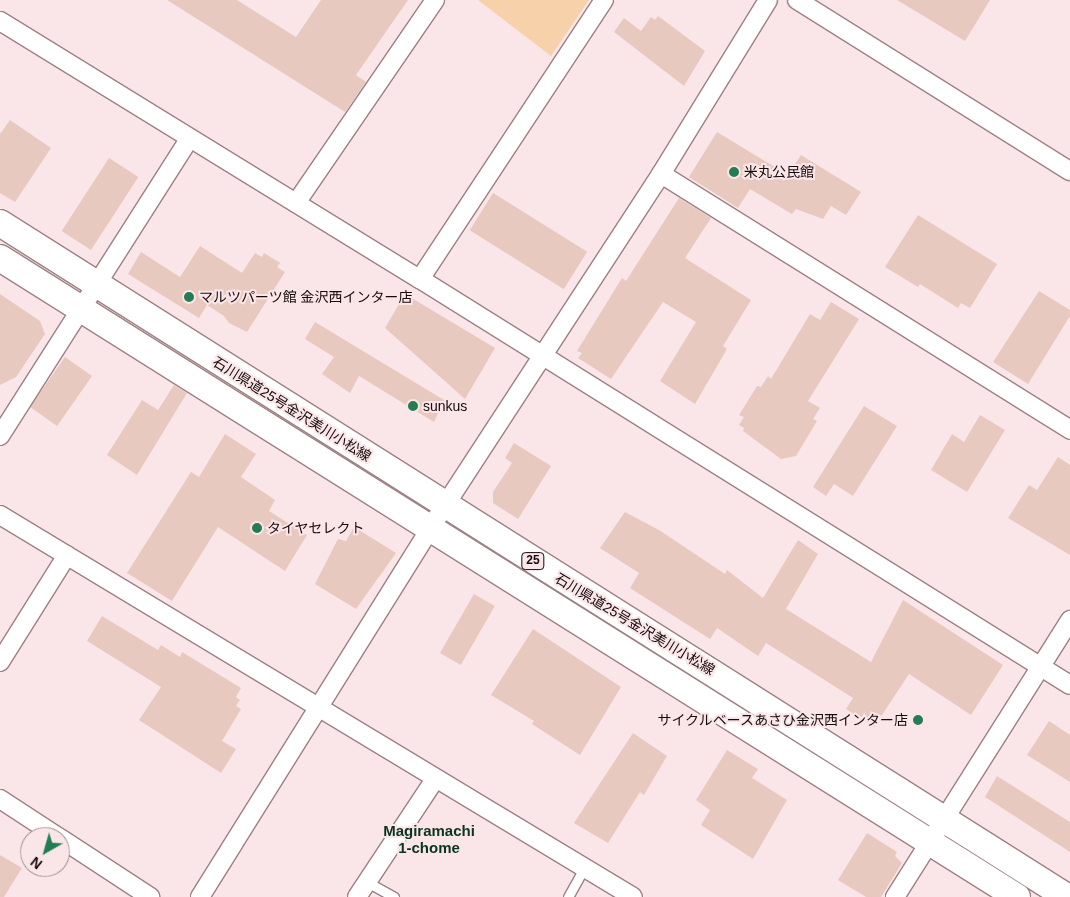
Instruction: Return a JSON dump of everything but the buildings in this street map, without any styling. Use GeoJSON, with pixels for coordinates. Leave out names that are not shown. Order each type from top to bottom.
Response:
{"type":"FeatureCollection","features":[{"type":"Feature","properties":{"kind":"main road","name":"石川県道25号金沢美川小松線"},"geometry":{"type":"LineString","coordinates":[[0,223],[445,505],[657,635],[1067,897]]}},
{"type":"Feature","properties":{"kind":"main road","name":"石川県道25号金沢美川小松線"},"geometry":{"type":"LineString","coordinates":[[0,258],[248,411],[429,530],[1017,897]]}},
{"type":"Feature","properties":{"kind":"street"},"geometry":{"type":"LineString","coordinates":[[296,203],[435,0]]}},
{"type":"Feature","properties":{"kind":"street"},"geometry":{"type":"LineString","coordinates":[[420,279],[604,0]]}},
{"type":"Feature","properties":{"kind":"street"},"geometry":{"type":"LineString","coordinates":[[200,897],[429,530],[661,174],[768,0]]}},
{"type":"Feature","properties":{"kind":"street"},"geometry":{"type":"LineString","coordinates":[[797,0],[1070,171]]}},
{"type":"Feature","properties":{"kind":"street"},"geometry":{"type":"LineString","coordinates":[[0,21],[420,279],[1070,685]]}},
{"type":"Feature","properties":{"kind":"street"},"geometry":{"type":"LineString","coordinates":[[0,436],[190,138]]}},
{"type":"Feature","properties":{"kind":"street"},"geometry":{"type":"LineString","coordinates":[[661,174],[1070,430]]}},
{"type":"Feature","properties":{"kind":"street"},"geometry":{"type":"LineString","coordinates":[[0,515],[318,709],[633,897]]}},
{"type":"Feature","properties":{"kind":"street"},"geometry":{"type":"LineString","coordinates":[[0,662],[67,555]]}},
{"type":"Feature","properties":{"kind":"street"},"geometry":{"type":"LineString","coordinates":[[895,897],[1070,620]]}},
{"type":"Feature","properties":{"kind":"street"},"geometry":{"type":"LineString","coordinates":[[357,897],[435,779]]}},
{"type":"Feature","properties":{"kind":"street"},"geometry":{"type":"LineString","coordinates":[[0,799],[42,827]]}},
{"type":"Feature","properties":{"kind":"street"},"geometry":{"type":"LineString","coordinates":[[70,845],[150,897]]}},
{"type":"Feature","properties":{"kind":"lane"},"geometry":{"type":"LineString","coordinates":[[568,897],[584,868]]}},
{"type":"Feature","properties":{"kind":"lane"},"geometry":{"type":"LineString","coordinates":[[367,882],[394,897]]}},
{"type":"Feature","properties":{"kind":"shaded area"},"geometry":{"type":"Polygon","coordinates":[[[478,0],[589,0],[551,56],[478,0]]]}},
{"type":"Feature","properties":{"kind":"place","name":"米丸公民館"},"geometry":{"type":"Point","coordinates":[734,172]}},
{"type":"Feature","properties":{"kind":"place","name":"マルツパーツ館 金沢西インター店"},"geometry":{"type":"Point","coordinates":[189,297]}},
{"type":"Feature","properties":{"kind":"place","name":"sunkus"},"geometry":{"type":"Point","coordinates":[413,406]}},
{"type":"Feature","properties":{"kind":"place","name":"タイヤセレクト"},"geometry":{"type":"Point","coordinates":[257,528]}},
{"type":"Feature","properties":{"kind":"place","name":"サイクルベースあさひ金沢西インター店"},"geometry":{"type":"Point","coordinates":[918,720]}},
{"type":"Feature","properties":{"kind":"district","name":"Magiramachi 1-chome"},"geometry":{"type":"Point","coordinates":[429,838]}}]}
